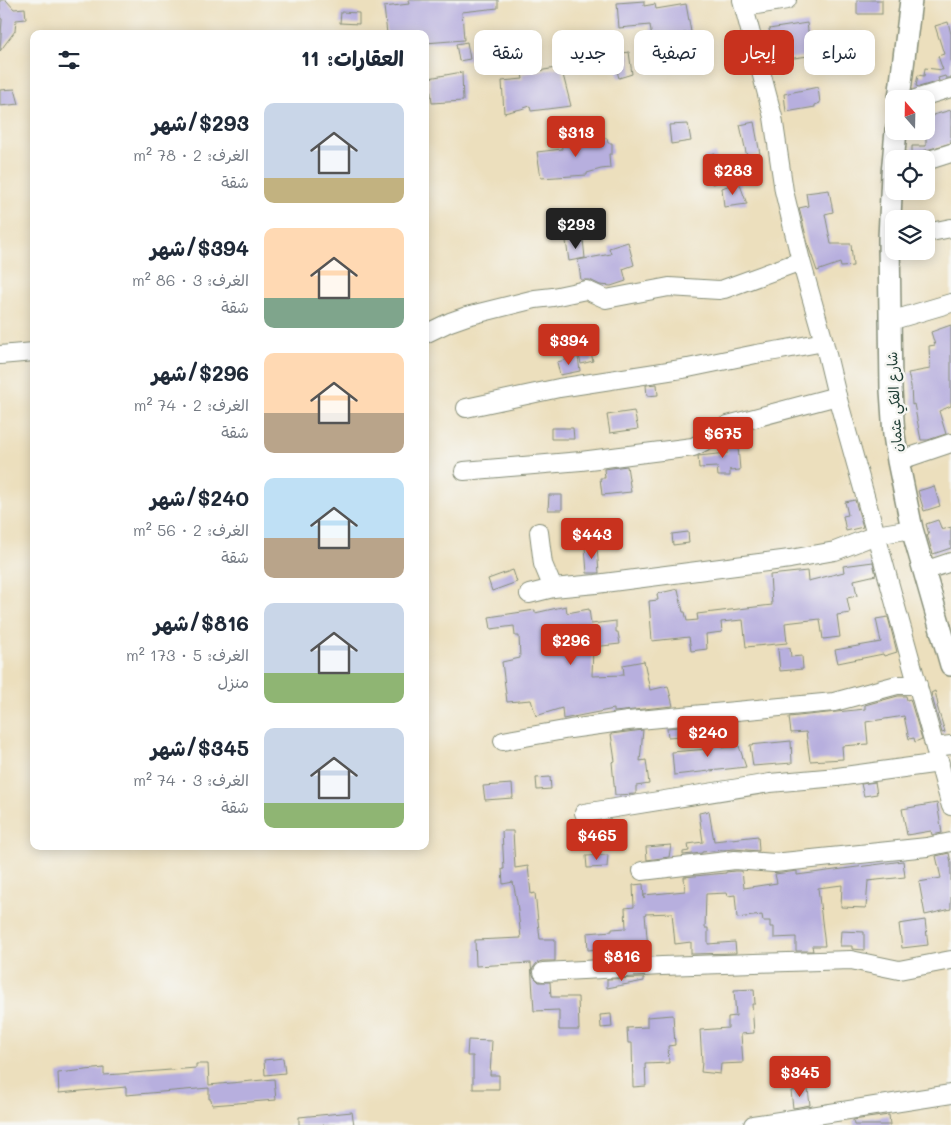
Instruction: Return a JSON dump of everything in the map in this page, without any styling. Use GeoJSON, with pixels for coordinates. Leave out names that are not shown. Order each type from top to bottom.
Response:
{"type":"FeatureCollection","features":[{"type":"Feature","properties":{"kind":"street"},"geometry":{"type":"LineString","coordinates":[[787,0],[743,4],[773,117],[784,191],[801,261],[918,685],[942,752],[951,806]]}},
{"type":"Feature","properties":{"kind":"street"},"geometry":{"type":"LineString","coordinates":[[900,90],[911,0]]}},
{"type":"Feature","properties":{"kind":"street"},"geometry":{"type":"LineString","coordinates":[[935,93],[951,88]]}},
{"type":"Feature","properties":{"kind":"street"},"geometry":{"type":"LineString","coordinates":[[935,158],[951,153]]}},
{"type":"Feature","properties":{"kind":"street"},"geometry":{"type":"LineString","coordinates":[[935,231],[951,228]]}},
{"type":"Feature","properties":{"kind":"street","name":"شارع الفكي عثمان"},"geometry":{"type":"LineString","coordinates":[[891,260],[891,390],[894,435],[912,529],[951,665]]}},
{"type":"Feature","properties":{"kind":"street"},"geometry":{"type":"LineString","coordinates":[[429,332],[467,316],[535,299],[586,290],[606,299],[669,287],[719,290],[801,261]]}},
{"type":"Feature","properties":{"kind":"street"},"geometry":{"type":"LineString","coordinates":[[890,321],[951,303]]}},
{"type":"Feature","properties":{"kind":"street"},"geometry":{"type":"LineString","coordinates":[[466,408],[559,388],[688,368],[824,342]]}},
{"type":"Feature","properties":{"kind":"street"},"geometry":{"type":"LineString","coordinates":[[0,355],[30,352]]}},
{"type":"Feature","properties":{"kind":"street"},"geometry":{"type":"LineString","coordinates":[[464,471],[581,461],[693,447],[709,439],[717,430],[728,426],[837,396]]}},
{"type":"Feature","properties":{"kind":"street"},"geometry":{"type":"LineString","coordinates":[[898,461],[951,443]]}},
{"type":"Feature","properties":{"kind":"street"},"geometry":{"type":"LineString","coordinates":[[529,594],[554,588],[790,559],[835,551],[876,534],[912,529]]}},
{"type":"Feature","properties":{"kind":"street"},"geometry":{"type":"LineString","coordinates":[[539,532],[543,564],[554,588]]}},
{"type":"Feature","properties":{"kind":"street"},"geometry":{"type":"LineString","coordinates":[[924,571],[951,562]]}},
{"type":"Feature","properties":{"kind":"street"},"geometry":{"type":"LineString","coordinates":[[503,741],[628,721],[834,702],[897,685],[918,685]]}},
{"type":"Feature","properties":{"kind":"street"},"geometry":{"type":"LineString","coordinates":[[584,813],[770,784],[838,777],[942,752]]}},
{"type":"Feature","properties":{"kind":"street"},"geometry":{"type":"LineString","coordinates":[[642,871],[735,860],[774,863],[918,848],[951,842]]}},
{"type":"Feature","properties":{"kind":"street"},"geometry":{"type":"LineString","coordinates":[[543,972],[851,960],[899,970],[951,960]]}},
{"type":"Feature","properties":{"kind":"street"},"geometry":{"type":"LineString","coordinates":[[753,1125],[951,1094]]}},
{"type":"Feature","properties":{"kind":"building"},"geometry":{"type":"Polygon","coordinates":[[[0,0],[6,0],[14,9],[25,8],[26,19],[16,20],[15,31],[0,51],[2,19],[0,18],[0,0]]]}},
{"type":"Feature","properties":{"kind":"building"},"geometry":{"type":"Polygon","coordinates":[[[408,0],[498,0],[498,8],[462,12],[464,40],[429,43],[429,30],[387,30],[384,7],[409,4],[408,0]]]}},
{"type":"Feature","properties":{"kind":"building"},"geometry":{"type":"Polygon","coordinates":[[[857,0],[882,0],[882,14],[857,14],[857,0]]]}},
{"type":"Feature","properties":{"kind":"building"},"geometry":{"type":"Polygon","coordinates":[[[644,1],[644,6],[655,4],[656,9],[686,4],[691,30],[651,30],[650,25],[619,28],[617,3],[644,1]]]}},
{"type":"Feature","properties":{"kind":"building"},"geometry":{"type":"Polygon","coordinates":[[[341,12],[359,13],[359,24],[340,23],[341,12]]]}},
{"type":"Feature","properties":{"kind":"building"},"geometry":{"type":"Polygon","coordinates":[[[948,22],[951,34],[951,78],[946,78],[945,76],[938,78],[939,81],[919,87],[916,86],[918,75],[924,76],[925,68],[943,70],[938,56],[944,54],[935,26],[948,22]]]}},
{"type":"Feature","properties":{"kind":"building"},"geometry":{"type":"Polygon","coordinates":[[[807,23],[808,30],[804,30],[804,57],[794,58],[794,30],[769,29],[807,23]]]}},
{"type":"Feature","properties":{"kind":"building"},"geometry":{"type":"Polygon","coordinates":[[[467,42],[470,59],[459,61],[456,44],[467,42]]]}},
{"type":"Feature","properties":{"kind":"building"},"geometry":{"type":"Polygon","coordinates":[[[629,52],[632,74],[619,78],[618,75],[624,75],[624,53],[629,52]]]}},
{"type":"Feature","properties":{"kind":"building"},"geometry":{"type":"Polygon","coordinates":[[[552,69],[552,75],[563,75],[571,106],[531,111],[530,106],[504,113],[502,81],[523,79],[522,75],[542,75],[542,70],[552,69]]]}},
{"type":"Feature","properties":{"kind":"building"},"geometry":{"type":"Polygon","coordinates":[[[462,72],[463,101],[432,103],[429,78],[462,72]]]}},
{"type":"Feature","properties":{"kind":"building"},"geometry":{"type":"Polygon","coordinates":[[[818,87],[820,103],[815,105],[815,107],[786,112],[784,94],[818,87]]]}},
{"type":"Feature","properties":{"kind":"building"},"geometry":{"type":"Polygon","coordinates":[[[15,89],[19,104],[0,106],[0,90],[15,89]]]}},
{"type":"Feature","properties":{"kind":"building"},"geometry":{"type":"Polygon","coordinates":[[[951,110],[951,143],[926,150],[912,150],[912,146],[926,146],[926,140],[935,140],[935,114],[951,110]]]}},
{"type":"Feature","properties":{"kind":"building"},"geometry":{"type":"Polygon","coordinates":[[[754,122],[760,154],[747,157],[740,125],[754,122]]]}},
{"type":"Feature","properties":{"kind":"building"},"geometry":{"type":"Polygon","coordinates":[[[688,124],[691,141],[671,144],[669,125],[688,124]]]}},
{"type":"Feature","properties":{"kind":"building"},"geometry":{"type":"Polygon","coordinates":[[[607,138],[608,143],[612,143],[612,154],[609,154],[610,168],[587,173],[587,175],[541,178],[537,152],[562,149],[561,140],[607,138]]]}},
{"type":"Feature","properties":{"kind":"building"},"geometry":{"type":"Polygon","coordinates":[[[715,153],[723,181],[712,184],[704,156],[715,153]]]}},
{"type":"Feature","properties":{"kind":"building"},"geometry":{"type":"Polygon","coordinates":[[[739,182],[747,204],[724,207],[722,188],[739,182]]]}},
{"type":"Feature","properties":{"kind":"building"},"geometry":{"type":"Polygon","coordinates":[[[829,190],[833,212],[825,214],[831,244],[851,244],[853,266],[841,267],[840,263],[817,271],[799,208],[808,206],[806,193],[829,190]]]}},
{"type":"Feature","properties":{"kind":"building"},"geometry":{"type":"Polygon","coordinates":[[[583,239],[585,258],[569,261],[566,241],[583,239]]]}},
{"type":"Feature","properties":{"kind":"building"},"geometry":{"type":"Polygon","coordinates":[[[628,242],[634,265],[623,269],[626,281],[611,286],[600,285],[590,280],[581,280],[578,260],[611,254],[609,248],[628,242]]]}},
{"type":"Feature","properties":{"kind":"building"},"geometry":{"type":"Polygon","coordinates":[[[951,325],[951,406],[939,411],[946,434],[928,440],[921,440],[914,404],[912,405],[908,373],[930,369],[929,346],[935,345],[931,332],[951,325]]]}},
{"type":"Feature","properties":{"kind":"building"},"geometry":{"type":"Polygon","coordinates":[[[590,348],[593,361],[581,364],[578,351],[590,348]]]}},
{"type":"Feature","properties":{"kind":"building"},"geometry":{"type":"Polygon","coordinates":[[[578,357],[580,371],[560,375],[557,362],[578,357]]]}},
{"type":"Feature","properties":{"kind":"building"},"geometry":{"type":"Polygon","coordinates":[[[657,384],[658,395],[647,396],[646,385],[657,384]]]}},
{"type":"Feature","properties":{"kind":"building"},"geometry":{"type":"Polygon","coordinates":[[[634,411],[638,429],[610,433],[607,415],[634,411]]]}},
{"type":"Feature","properties":{"kind":"building"},"geometry":{"type":"Polygon","coordinates":[[[551,428],[573,428],[574,439],[551,439],[551,428]]]}},
{"type":"Feature","properties":{"kind":"building"},"geometry":{"type":"Polygon","coordinates":[[[737,434],[740,470],[730,471],[730,476],[718,476],[717,467],[699,468],[698,456],[728,453],[726,438],[737,434]]]}},
{"type":"Feature","properties":{"kind":"building"},"geometry":{"type":"Polygon","coordinates":[[[627,466],[631,492],[602,495],[600,478],[605,478],[604,469],[627,466]]]}},
{"type":"Feature","properties":{"kind":"building"},"geometry":{"type":"Polygon","coordinates":[[[934,486],[940,506],[924,511],[918,491],[934,486]]]}},
{"type":"Feature","properties":{"kind":"building"},"geometry":{"type":"Polygon","coordinates":[[[549,495],[562,495],[562,510],[548,510],[549,495]]]}},
{"type":"Feature","properties":{"kind":"building"},"geometry":{"type":"Polygon","coordinates":[[[855,500],[863,527],[846,531],[843,516],[848,515],[845,502],[855,500]]]}},
{"type":"Feature","properties":{"kind":"building"},"geometry":{"type":"Polygon","coordinates":[[[938,520],[942,530],[951,527],[951,548],[933,554],[927,535],[929,535],[926,524],[938,520]]]}},
{"type":"Feature","properties":{"kind":"building"},"geometry":{"type":"Polygon","coordinates":[[[688,532],[689,543],[673,545],[672,534],[688,532]]]}},
{"type":"Feature","properties":{"kind":"building"},"geometry":{"type":"Polygon","coordinates":[[[597,546],[599,573],[587,573],[585,547],[597,546]]]}},
{"type":"Feature","properties":{"kind":"building"},"geometry":{"type":"Polygon","coordinates":[[[873,562],[876,575],[854,580],[857,596],[847,598],[850,613],[837,615],[840,637],[823,639],[820,619],[785,623],[787,643],[746,647],[743,620],[721,622],[722,632],[706,634],[707,649],[691,651],[689,637],[652,641],[649,601],[658,600],[657,594],[678,589],[687,621],[698,620],[697,614],[772,605],[770,575],[807,571],[808,581],[844,572],[843,566],[873,562]]]}},
{"type":"Feature","properties":{"kind":"building"},"geometry":{"type":"Polygon","coordinates":[[[513,570],[517,582],[492,591],[488,579],[513,570]]]}},
{"type":"Feature","properties":{"kind":"building"},"geometry":{"type":"Polygon","coordinates":[[[566,606],[567,613],[589,609],[591,624],[616,621],[616,632],[618,632],[620,644],[593,647],[592,676],[624,675],[623,665],[644,661],[650,690],[668,686],[673,706],[614,712],[614,709],[563,719],[562,708],[536,716],[531,700],[507,702],[502,662],[520,658],[519,636],[515,636],[514,626],[491,629],[489,617],[535,610],[535,613],[566,606]]]}},
{"type":"Feature","properties":{"kind":"building"},"geometry":{"type":"Polygon","coordinates":[[[888,617],[897,652],[884,656],[883,654],[838,663],[835,650],[881,642],[876,619],[888,617]]]}},
{"type":"Feature","properties":{"kind":"building"},"geometry":{"type":"Polygon","coordinates":[[[790,648],[791,657],[802,656],[803,669],[780,671],[778,649],[790,648]]]}},
{"type":"Feature","properties":{"kind":"building"},"geometry":{"type":"Polygon","coordinates":[[[935,691],[937,706],[945,732],[942,733],[931,693],[935,691]]]}},
{"type":"Feature","properties":{"kind":"building"},"geometry":{"type":"Polygon","coordinates":[[[898,696],[906,696],[907,700],[910,699],[922,739],[915,742],[914,738],[909,739],[904,716],[866,722],[868,744],[842,746],[843,759],[810,761],[806,732],[791,733],[789,717],[865,709],[865,705],[898,696]]]}},
{"type":"Feature","properties":{"kind":"building"},"geometry":{"type":"Polygon","coordinates":[[[680,727],[681,736],[668,737],[667,728],[680,727]]]}},
{"type":"Feature","properties":{"kind":"building"},"geometry":{"type":"Polygon","coordinates":[[[643,730],[640,761],[646,760],[649,784],[636,786],[636,794],[615,795],[612,762],[615,761],[611,734],[643,730]]]}},
{"type":"Feature","properties":{"kind":"building"},"geometry":{"type":"Polygon","coordinates":[[[722,731],[723,748],[739,746],[746,767],[674,775],[672,752],[709,749],[707,734],[722,731]]]}},
{"type":"Feature","properties":{"kind":"building"},"geometry":{"type":"Polygon","coordinates":[[[791,741],[792,763],[753,766],[750,745],[791,741]]]}},
{"type":"Feature","properties":{"kind":"building"},"geometry":{"type":"Polygon","coordinates":[[[550,777],[551,789],[537,790],[536,778],[550,777]]]}},
{"type":"Feature","properties":{"kind":"building"},"geometry":{"type":"Polygon","coordinates":[[[875,782],[877,794],[864,796],[861,784],[875,782]]]}},
{"type":"Feature","properties":{"kind":"building"},"geometry":{"type":"Polygon","coordinates":[[[512,784],[513,798],[485,800],[483,786],[512,784]]]}},
{"type":"Feature","properties":{"kind":"building"},"geometry":{"type":"Polygon","coordinates":[[[937,803],[942,833],[932,835],[931,831],[907,835],[902,809],[937,803]]]}},
{"type":"Feature","properties":{"kind":"building"},"geometry":{"type":"Polygon","coordinates":[[[709,811],[714,841],[758,836],[759,851],[734,849],[683,855],[683,852],[689,851],[688,844],[703,842],[699,813],[709,811]]]}},
{"type":"Feature","properties":{"kind":"building"},"geometry":{"type":"Polygon","coordinates":[[[502,831],[513,831],[515,868],[528,866],[531,894],[535,893],[540,939],[555,939],[555,961],[537,963],[532,972],[539,982],[550,982],[551,997],[578,997],[579,1030],[559,1030],[559,1010],[534,1011],[531,963],[476,966],[475,940],[521,938],[513,882],[503,884],[502,831]]]}},
{"type":"Feature","properties":{"kind":"building"},"geometry":{"type":"Polygon","coordinates":[[[671,845],[669,857],[647,860],[646,847],[671,845]]]}},
{"type":"Feature","properties":{"kind":"building"},"geometry":{"type":"Polygon","coordinates":[[[949,853],[951,863],[951,909],[925,915],[919,882],[941,878],[936,856],[949,853]]]}},
{"type":"Feature","properties":{"kind":"building"},"geometry":{"type":"Polygon","coordinates":[[[608,855],[607,867],[587,868],[586,856],[608,855]]]}},
{"type":"Feature","properties":{"kind":"building"},"geometry":{"type":"Polygon","coordinates":[[[903,861],[905,877],[868,881],[866,908],[841,907],[842,885],[818,888],[825,946],[812,946],[813,951],[796,951],[796,937],[774,938],[774,927],[770,927],[770,921],[763,921],[762,915],[737,918],[735,895],[728,896],[727,893],[706,894],[705,928],[708,928],[708,944],[735,942],[736,953],[691,954],[691,942],[675,944],[672,913],[645,914],[648,948],[640,949],[641,956],[606,958],[606,948],[588,950],[587,933],[626,928],[625,908],[634,907],[633,885],[643,884],[644,899],[644,895],[685,891],[684,877],[742,871],[744,888],[777,883],[775,874],[797,871],[797,875],[903,861]]]}},
{"type":"Feature","properties":{"kind":"building"},"geometry":{"type":"Polygon","coordinates":[[[925,920],[928,945],[902,948],[899,924],[925,920]]]}},
{"type":"Feature","properties":{"kind":"building"},"geometry":{"type":"Polygon","coordinates":[[[841,931],[864,932],[864,950],[852,949],[852,946],[840,946],[841,931]]]}},
{"type":"Feature","properties":{"kind":"building"},"geometry":{"type":"Polygon","coordinates":[[[644,978],[644,981],[607,988],[607,979],[644,978]]]}},
{"type":"Feature","properties":{"kind":"building"},"geometry":{"type":"Polygon","coordinates":[[[754,989],[755,1004],[752,1004],[754,1033],[741,1034],[743,1063],[721,1064],[720,1074],[701,1072],[700,1030],[728,1028],[728,1017],[736,1016],[734,990],[754,989]]]}},
{"type":"Feature","properties":{"kind":"building"},"geometry":{"type":"Polygon","coordinates":[[[611,1014],[612,1027],[601,1028],[600,1015],[611,1014]]]}},
{"type":"Feature","properties":{"kind":"building"},"geometry":{"type":"Polygon","coordinates":[[[673,1015],[675,1045],[668,1046],[669,1063],[645,1064],[646,1086],[633,1087],[632,1043],[628,1043],[627,1028],[647,1027],[647,1017],[673,1015]]]}},
{"type":"Feature","properties":{"kind":"building"},"geometry":{"type":"Polygon","coordinates":[[[468,1040],[492,1041],[490,1075],[499,1075],[499,1089],[473,1089],[473,1056],[467,1056],[468,1040]]]}},
{"type":"Feature","properties":{"kind":"building"},"geometry":{"type":"Polygon","coordinates":[[[283,1058],[285,1073],[265,1075],[264,1060],[283,1058]]]}},
{"type":"Feature","properties":{"kind":"building"},"geometry":{"type":"Polygon","coordinates":[[[196,1064],[208,1064],[209,1085],[274,1079],[276,1100],[212,1105],[211,1099],[209,1099],[209,1088],[126,1095],[126,1087],[59,1093],[58,1073],[104,1068],[104,1075],[120,1074],[196,1068],[196,1064]]]}},
{"type":"Feature","properties":{"kind":"building"},"geometry":{"type":"Polygon","coordinates":[[[808,1089],[810,1105],[793,1108],[791,1091],[808,1089]]]}},
{"type":"Feature","properties":{"kind":"building"},"geometry":{"type":"Polygon","coordinates":[[[352,1112],[354,1125],[299,1125],[299,1117],[352,1112]]]}},
{"type":"Feature","properties":{"kind":"building"},"geometry":{"type":"Polygon","coordinates":[[[889,1115],[890,1125],[854,1125],[853,1120],[889,1115]]]}}]}
